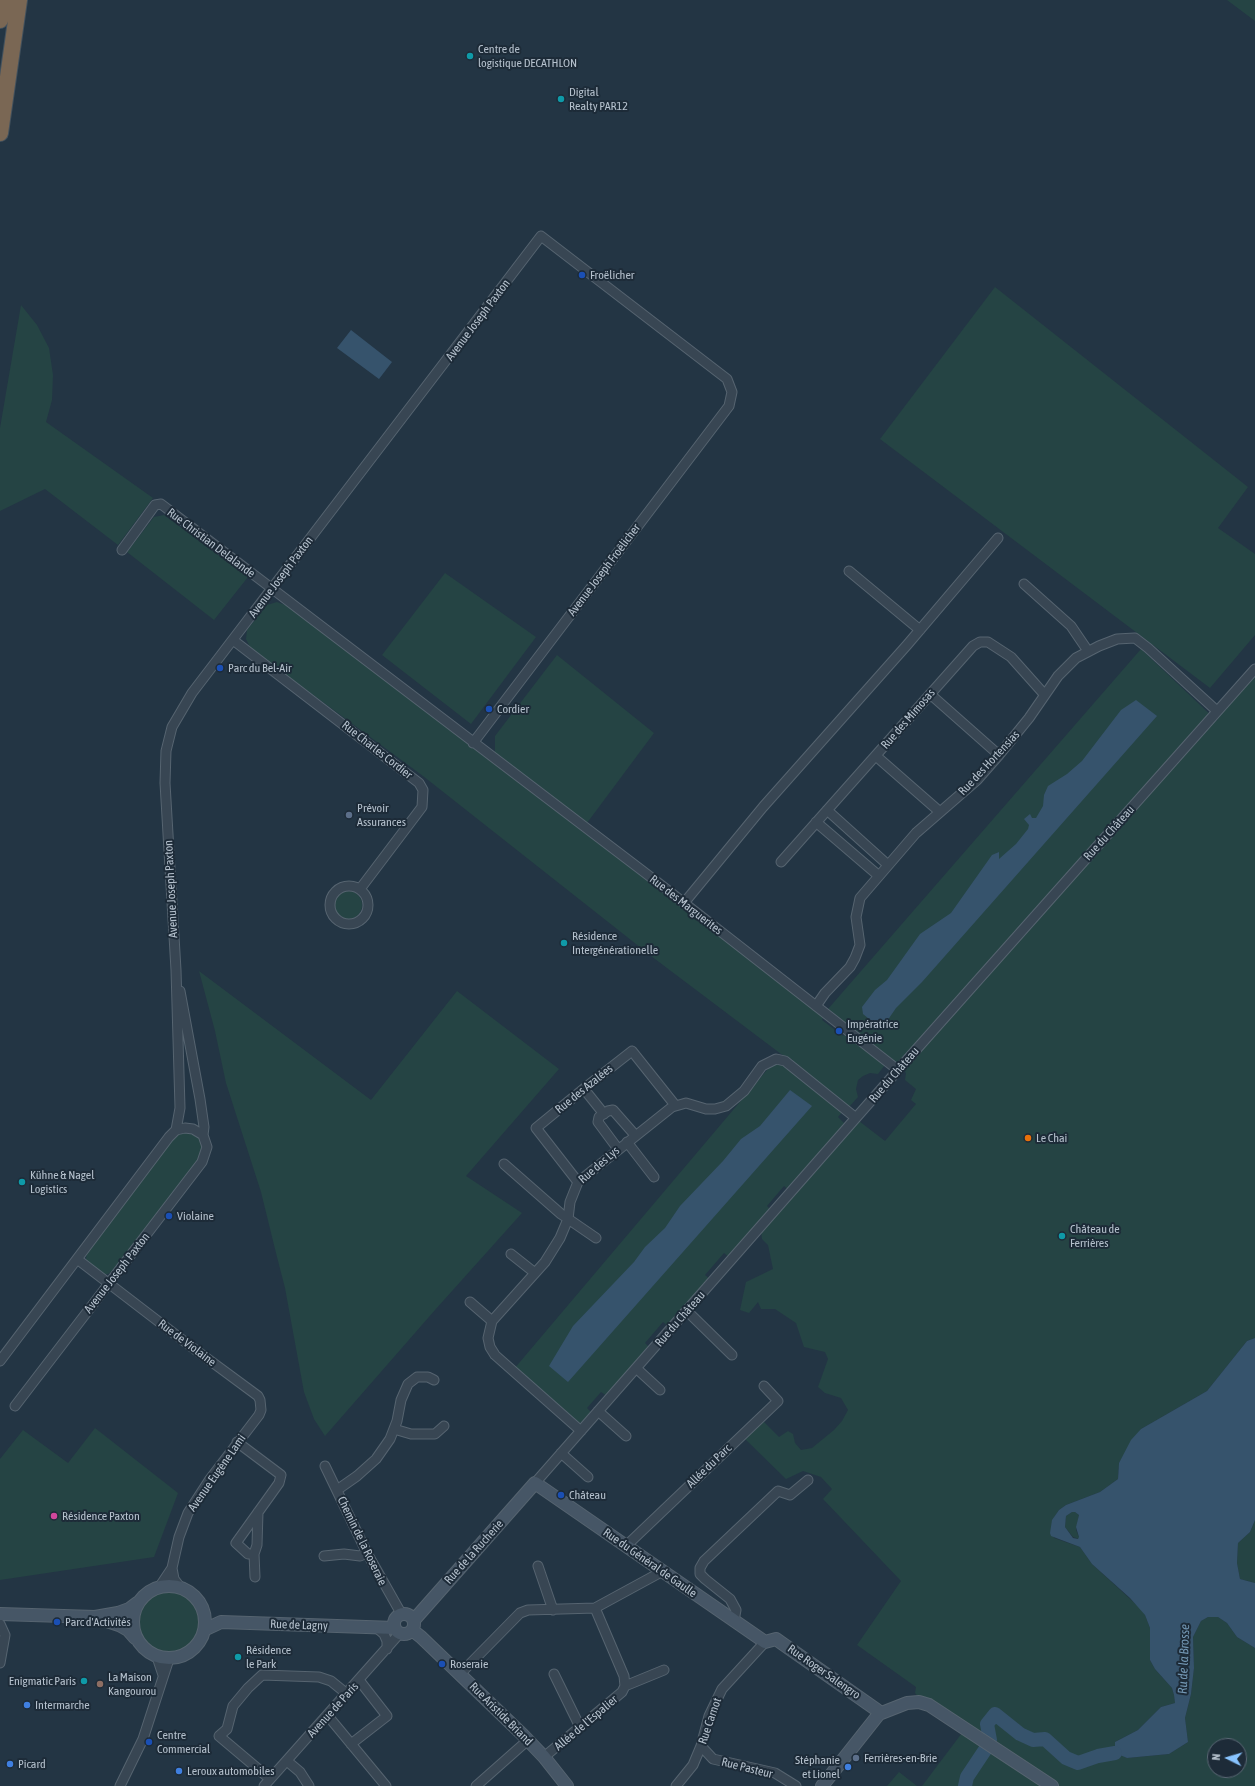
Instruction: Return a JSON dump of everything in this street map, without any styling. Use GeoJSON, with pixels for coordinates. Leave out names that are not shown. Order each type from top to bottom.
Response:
{"type":"FeatureCollection","features":[{"type":"Feature","properties":{"kind":"highway"},"geometry":{"type":"LineString","coordinates":[[0,20],[3,0]]}},
{"type":"Feature","properties":{"kind":"highway"},"geometry":{"type":"LineString","coordinates":[[0,133],[19,0]]}},
{"type":"Feature","properties":{"kind":"main road","name":"Rue du Général de Gaulle"},"geometry":{"type":"LineString","coordinates":[[535,1483],[765,1642]]}},
{"type":"Feature","properties":{"kind":"main road","name":"Rue de la Rucherie"},"geometry":{"type":"LineString","coordinates":[[413,1625],[535,1483]]}},
{"type":"Feature","properties":{"kind":"main road"},"geometry":{"type":"LineString","coordinates":[[0,1614],[95,1617],[118,1613],[129,1609],[147,1593],[160,1586],[170,1585],[180,1587],[195,1596],[204,1611],[204,1630],[200,1641],[192,1650],[181,1656],[163,1658],[142,1647],[128,1630],[119,1625],[95,1617]]}},
{"type":"Feature","properties":{"kind":"main road"},"geometry":{"type":"LineString","coordinates":[[137,1603],[133,1612],[132,1622],[133,1631],[137,1640]]}},
{"type":"Feature","properties":{"kind":"main road"},"geometry":{"type":"LineString","coordinates":[[204,1611],[221,1622]]}},
{"type":"Feature","properties":{"kind":"main road"},"geometry":{"type":"LineString","coordinates":[[402,1615],[409,1615],[413,1625],[407,1634],[397,1631],[396,1618],[402,1615]]}},
{"type":"Feature","properties":{"kind":"main road","name":"Rue de Lagny"},"geometry":{"type":"LineString","coordinates":[[204,1630],[221,1622],[377,1628],[397,1631]]}},
{"type":"Feature","properties":{"kind":"main road","name":"Rue Aristide Briand"},"geometry":{"type":"LineString","coordinates":[[413,1625],[460,1674],[528,1740],[544,1757],[567,1786]]}},
{"type":"Feature","properties":{"kind":"main road","name":"Rue Roger Salengro"},"geometry":{"type":"LineString","coordinates":[[765,1642],[776,1640],[868,1703],[877,1710],[879,1714]]}},
{"type":"Feature","properties":{"kind":"main road"},"geometry":{"type":"LineString","coordinates":[[822,1786],[879,1714],[907,1704],[924,1703],[1052,1786]]}},
{"type":"Feature","properties":{"kind":"street","name":"Avenue Joseph Paxton"},"geometry":{"type":"LineString","coordinates":[[0,1361],[176,1130],[180,1108],[176,970],[165,783],[166,751],[172,727],[185,702],[541,236]]}},
{"type":"Feature","properties":{"kind":"street","name":"Avenue Joseph Froëlicher"},"geometry":{"type":"LineString","coordinates":[[472,743],[729,406],[732,392],[727,379],[541,236]]}},
{"type":"Feature","properties":{"kind":"street","name":"Rue Christian Delalande"},"geometry":{"type":"LineString","coordinates":[[122,550],[155,505],[161,504],[272,589]]}},
{"type":"Feature","properties":{"kind":"street"},"geometry":{"type":"LineString","coordinates":[[684,903],[763,807],[920,630],[998,538]]}},
{"type":"Feature","properties":{"kind":"street"},"geometry":{"type":"LineString","coordinates":[[848,571],[920,630]]}},
{"type":"Feature","properties":{"kind":"street"},"geometry":{"type":"LineString","coordinates":[[1024,584],[1071,626],[1088,651]]}},
{"type":"Feature","properties":{"kind":"street"},"geometry":{"type":"LineString","coordinates":[[272,589],[472,743]]}},
{"type":"Feature","properties":{"kind":"street","name":"Rue des Hortensias"},"geometry":{"type":"LineString","coordinates":[[816,1006],[825,993],[850,967],[855,958],[860,945],[857,908],[860,898],[916,833],[977,780],[1029,718],[1044,694],[1058,676],[1076,658],[1088,651],[1117,639],[1135,638],[1217,711]]}},
{"type":"Feature","properties":{"kind":"street","name":"Rue Charles Cordier"},"geometry":{"type":"LineString","coordinates":[[233,640],[419,783],[423,790],[422,807],[360,889]]}},
{"type":"Feature","properties":{"kind":"street","name":"Rue des Mimosas"},"geometry":{"type":"LineString","coordinates":[[781,862],[973,646],[988,642],[1011,657],[1044,694]]}},
{"type":"Feature","properties":{"kind":"street","name":"Rue du Château"},"geometry":{"type":"LineString","coordinates":[[535,1483],[898,1070],[1255,669]]}},
{"type":"Feature","properties":{"kind":"street"},"geometry":{"type":"LineString","coordinates":[[930,694],[999,755]]}},
{"type":"Feature","properties":{"kind":"street","name":"Rue des Marguerites"},"geometry":{"type":"LineString","coordinates":[[472,743],[684,903],[898,1070]]}},
{"type":"Feature","properties":{"kind":"street"},"geometry":{"type":"LineString","coordinates":[[876,756],[940,812]]}},
{"type":"Feature","properties":{"kind":"street"},"geometry":{"type":"LineString","coordinates":[[827,810],[888,865]]}},
{"type":"Feature","properties":{"kind":"street"},"geometry":{"type":"LineString","coordinates":[[816,822],[879,876]]}},
{"type":"Feature","properties":{"kind":"street"},"geometry":{"type":"LineString","coordinates":[[348,886],[360,889],[367,899],[368,906],[363,917],[352,924],[343,923],[337,920],[330,909],[332,896],[336,891],[348,886]]}},
{"type":"Feature","properties":{"kind":"street","name":"Avenue Joseph Paxton"},"geometry":{"type":"LineString","coordinates":[[15,1406],[202,1162],[207,1147],[203,1135],[204,1127],[200,1099],[176,970]]}},
{"type":"Feature","properties":{"kind":"street","name":"Rue des Azalées"},"geometry":{"type":"LineString","coordinates":[[578,1182],[536,1128],[584,1089],[632,1051],[674,1105]]}},
{"type":"Feature","properties":{"kind":"street"},"geometry":{"type":"LineString","coordinates":[[674,1105],[686,1104],[706,1109],[715,1109],[726,1106],[744,1091],[758,1063],[776,1059],[785,1061],[856,1118]]}},
{"type":"Feature","properties":{"kind":"street"},"geometry":{"type":"LineString","coordinates":[[584,1089],[604,1114]]}},
{"type":"Feature","properties":{"kind":"street","name":"Rue des Lys"},"geometry":{"type":"LineString","coordinates":[[492,1320],[545,1262],[560,1238],[568,1219],[570,1202],[578,1182],[618,1148],[674,1105]]}},
{"type":"Feature","properties":{"kind":"street"},"geometry":{"type":"LineString","coordinates":[[618,1148],[598,1122],[599,1117],[608,1111],[613,1110],[635,1136]]}},
{"type":"Feature","properties":{"kind":"street"},"geometry":{"type":"LineString","coordinates":[[176,1130],[184,1128],[193,1129],[203,1135]]}},
{"type":"Feature","properties":{"kind":"street"},"geometry":{"type":"LineString","coordinates":[[626,1142],[654,1177]]}},
{"type":"Feature","properties":{"kind":"street"},"geometry":{"type":"LineString","coordinates":[[504,1164],[568,1219],[596,1238]]}},
{"type":"Feature","properties":{"kind":"street"},"geometry":{"type":"LineString","coordinates":[[511,1254],[535,1273]]}},
{"type":"Feature","properties":{"kind":"street","name":"Rue de Violaine"},"geometry":{"type":"LineString","coordinates":[[77,1259],[258,1396],[262,1405]]}},
{"type":"Feature","properties":{"kind":"street"},"geometry":{"type":"LineString","coordinates":[[470,1302],[492,1320],[488,1338],[490,1347],[495,1355],[581,1430]]}},
{"type":"Feature","properties":{"kind":"street"},"geometry":{"type":"LineString","coordinates":[[687,1311],[732,1354]]}},
{"type":"Feature","properties":{"kind":"street"},"geometry":{"type":"LineString","coordinates":[[636,1368],[660,1390]]}},
{"type":"Feature","properties":{"kind":"street"},"geometry":{"type":"LineString","coordinates":[[337,1490],[357,1476],[376,1459],[390,1440],[401,1400],[408,1384],[417,1377],[428,1377],[434,1380]]}},
{"type":"Feature","properties":{"kind":"street","name":"Allée du Parc"},"geometry":{"type":"LineString","coordinates":[[626,1546],[778,1401],[764,1386]]}},
{"type":"Feature","properties":{"kind":"street","name":"Avenue Eugène Lami"},"geometry":{"type":"LineString","coordinates":[[172,1568],[179,1537],[188,1513],[210,1479],[259,1415],[262,1405]]}},
{"type":"Feature","properties":{"kind":"street"},"geometry":{"type":"LineString","coordinates":[[598,1411],[626,1436]]}},
{"type":"Feature","properties":{"kind":"street"},"geometry":{"type":"LineString","coordinates":[[394,1429],[411,1434],[435,1434],[444,1426]]}},
{"type":"Feature","properties":{"kind":"street"},"geometry":{"type":"LineString","coordinates":[[237,1442],[280,1475],[279,1483],[236,1543],[248,1554],[254,1554]]}},
{"type":"Feature","properties":{"kind":"street"},"geometry":{"type":"LineString","coordinates":[[561,1453],[588,1477]]}},
{"type":"Feature","properties":{"kind":"street","name":"Chemin de la Roseraie"},"geometry":{"type":"LineString","coordinates":[[325,1466],[367,1553],[402,1615]]}},
{"type":"Feature","properties":{"kind":"street"},"geometry":{"type":"LineString","coordinates":[[734,1621],[736,1610],[730,1599],[700,1574],[700,1568],[704,1561],[778,1491],[790,1495],[808,1480]]}},
{"type":"Feature","properties":{"kind":"street"},"geometry":{"type":"LineString","coordinates":[[255,1577],[254,1554],[257,1544],[258,1512]]}},
{"type":"Feature","properties":{"kind":"street"},"geometry":{"type":"LineString","coordinates":[[324,1556],[344,1554],[360,1556],[367,1553]]}},
{"type":"Feature","properties":{"kind":"street"},"geometry":{"type":"LineString","coordinates":[[538,1566],[553,1610]]}},
{"type":"Feature","properties":{"kind":"street"},"geometry":{"type":"LineString","coordinates":[[160,1586],[172,1568]]}},
{"type":"Feature","properties":{"kind":"street"},"geometry":{"type":"LineString","coordinates":[[172,1568],[174,1579],[180,1587]]}},
{"type":"Feature","properties":{"kind":"street"},"geometry":{"type":"LineString","coordinates":[[460,1674],[520,1612],[528,1610],[595,1608],[663,1571]]}},
{"type":"Feature","properties":{"kind":"street","name":"Allée de l'Espalier"},"geometry":{"type":"LineString","coordinates":[[544,1757],[622,1692],[625,1686],[624,1676],[595,1608]]}},
{"type":"Feature","properties":{"kind":"street"},"geometry":{"type":"LineString","coordinates":[[0,1624],[5,1635],[0,1663]]}},
{"type":"Feature","properties":{"kind":"street"},"geometry":{"type":"LineString","coordinates":[[377,1628],[384,1634],[387,1641],[387,1649]]}},
{"type":"Feature","properties":{"kind":"street","name":"Avenue de Paris"},"geometry":{"type":"LineString","coordinates":[[267,1783],[387,1649],[397,1631]]}},
{"type":"Feature","properties":{"kind":"street","name":"Rue Carnot"},"geometry":{"type":"LineString","coordinates":[[676,1786],[693,1765],[702,1746],[709,1716],[722,1689],[765,1642]]}},
{"type":"Feature","properties":{"kind":"street"},"geometry":{"type":"LineString","coordinates":[[120,1786],[143,1739],[163,1675],[163,1658]]}},
{"type":"Feature","properties":{"kind":"street","name":"Allée de l'Espalier"},"geometry":{"type":"LineString","coordinates":[[625,1686],[664,1670]]}},
{"type":"Feature","properties":{"kind":"street"},"geometry":{"type":"LineString","coordinates":[[554,1674],[580,1727]]}},
{"type":"Feature","properties":{"kind":"street"},"geometry":{"type":"LineString","coordinates":[[267,1783],[220,1736],[227,1730],[233,1706],[248,1688],[262,1675],[319,1677],[331,1681],[347,1694]]}},
{"type":"Feature","properties":{"kind":"street"},"geometry":{"type":"LineString","coordinates":[[351,1744],[387,1716],[359,1680]]}},
{"type":"Feature","properties":{"kind":"street"},"geometry":{"type":"LineString","coordinates":[[328,1716],[386,1786]]}},
{"type":"Feature","properties":{"kind":"street"},"geometry":{"type":"LineString","coordinates":[[476,1786],[528,1740]]}},
{"type":"Feature","properties":{"kind":"street","name":"Rue Pasteur"},"geometry":{"type":"LineString","coordinates":[[702,1746],[713,1759],[775,1773],[796,1786]]}},
{"type":"Feature","properties":{"kind":"street"},"geometry":{"type":"LineString","coordinates":[[287,1761],[294,1766],[309,1786]]}},
{"type":"Feature","properties":{"kind":"green space"},"geometry":{"type":"Polygon","coordinates":[[[1227,0],[1255,0],[1255,21],[1227,0]]]}},
{"type":"Feature","properties":{"kind":"green space"},"geometry":{"type":"Polygon","coordinates":[[[995,287],[1248,487],[1218,528],[1255,554],[1255,635],[1210,688],[880,439],[995,287]]]}},
{"type":"Feature","properties":{"kind":"green space"},"geometry":{"type":"Polygon","coordinates":[[[21,305],[37,325],[49,348],[53,375],[52,400],[46,422],[153,498],[118,545],[45,489],[0,511],[0,428],[21,305]]]}},
{"type":"Feature","properties":{"kind":"green space"},"geometry":{"type":"Polygon","coordinates":[[[164,515],[248,577],[214,620],[127,552],[154,517],[164,515]]]}},
{"type":"Feature","properties":{"kind":"green space"},"geometry":{"type":"Polygon","coordinates":[[[445,573],[536,637],[471,724],[382,655],[445,573]]]}},
{"type":"Feature","properties":{"kind":"green space"},"geometry":{"type":"Polygon","coordinates":[[[277,602],[288,606],[824,1016],[822,1020],[843,1036],[846,1033],[885,1065],[878,1074],[870,1073],[858,1080],[856,1089],[858,1097],[849,1107],[792,1063],[793,1060],[781,1054],[655,959],[423,776],[251,649],[246,639],[247,630],[267,605],[277,602]]]}},
{"type":"Feature","properties":{"kind":"green space"},"geometry":{"type":"Polygon","coordinates":[[[1141,649],[1217,721],[1218,715],[1255,677],[1255,1338],[1247,1341],[1207,1391],[1141,1429],[1119,1463],[1118,1479],[1100,1492],[1066,1505],[1059,1510],[1055,1516],[1054,1538],[1080,1547],[1092,1564],[1141,1609],[1150,1628],[1150,1660],[1155,1669],[1172,1688],[1175,1703],[1161,1707],[1138,1730],[1115,1742],[1116,1753],[1127,1758],[1169,1754],[1188,1742],[1185,1718],[1191,1694],[1194,1668],[1193,1637],[1201,1621],[1208,1617],[1218,1617],[1227,1623],[1237,1637],[1255,1648],[1255,1786],[922,1786],[962,1733],[925,1705],[915,1693],[916,1687],[857,1645],[901,1581],[823,1499],[832,1489],[821,1477],[803,1471],[786,1479],[744,1438],[762,1420],[779,1437],[788,1431],[793,1434],[795,1443],[801,1450],[812,1448],[834,1430],[842,1421],[848,1410],[841,1398],[825,1393],[818,1387],[828,1359],[825,1352],[804,1347],[796,1323],[775,1309],[761,1309],[758,1302],[749,1313],[740,1310],[746,1282],[773,1269],[768,1245],[762,1239],[761,1231],[859,1121],[885,1141],[916,1104],[911,1100],[916,1089],[905,1080],[906,1073],[897,1063],[828,1009],[1141,649]]]}},
{"type":"Feature","properties":{"kind":"green space"},"geometry":{"type":"Polygon","coordinates":[[[557,655],[654,733],[587,823],[495,753],[495,736],[557,655]]]}},
{"type":"Feature","properties":{"kind":"green space"},"geometry":{"type":"Polygon","coordinates":[[[348,891],[358,895],[362,905],[358,915],[348,919],[338,915],[334,905],[338,895],[348,891]]]}},
{"type":"Feature","properties":{"kind":"green space"},"geometry":{"type":"Polygon","coordinates":[[[199,971],[371,1100],[457,991],[559,1069],[466,1176],[522,1213],[325,1436],[314,1419],[304,1392],[285,1288],[261,1192],[226,1083],[215,1031],[199,971]]]}},
{"type":"Feature","properties":{"kind":"green space"},"geometry":{"type":"Polygon","coordinates":[[[778,1062],[843,1111],[838,1117],[845,1124],[790,1191],[784,1186],[767,1206],[772,1211],[730,1258],[724,1253],[705,1275],[711,1280],[668,1326],[663,1322],[645,1343],[650,1348],[607,1396],[601,1392],[587,1408],[592,1413],[584,1421],[579,1423],[514,1369],[772,1064],[778,1062]]]}},
{"type":"Feature","properties":{"kind":"green space"},"geometry":{"type":"Polygon","coordinates":[[[190,1132],[198,1136],[203,1145],[199,1159],[112,1271],[108,1274],[103,1274],[87,1262],[87,1253],[173,1138],[181,1133],[190,1132]]]}},
{"type":"Feature","properties":{"kind":"green space"},"geometry":{"type":"Polygon","coordinates":[[[95,1428],[178,1493],[154,1557],[0,1580],[0,1459],[23,1430],[68,1463],[95,1428]]]}},
{"type":"Feature","properties":{"kind":"green space"},"geometry":{"type":"Polygon","coordinates":[[[1072,1512],[1079,1515],[1076,1530],[1079,1539],[1073,1537],[1065,1527],[1066,1516],[1072,1512]]]}},
{"type":"Feature","properties":{"kind":"green space"},"geometry":{"type":"Polygon","coordinates":[[[1255,1520],[1255,1583],[1240,1579],[1237,1563],[1238,1543],[1250,1532],[1255,1520]]]}},
{"type":"Feature","properties":{"kind":"green space"},"geometry":{"type":"Polygon","coordinates":[[[168,1589],[186,1595],[194,1603],[200,1621],[194,1639],[186,1647],[168,1653],[150,1647],[142,1639],[136,1621],[142,1603],[150,1595],[168,1589]]]}},
{"type":"Feature","properties":{"kind":"green space"},"geometry":{"type":"Polygon","coordinates":[[[899,1772],[917,1786],[887,1786],[899,1772]]]}},
{"type":"Feature","properties":{"kind":"water"},"geometry":{"type":"Polygon","coordinates":[[[351,330],[392,362],[379,379],[337,348],[351,330]]]}},
{"type":"Feature","properties":{"kind":"water"},"geometry":{"type":"Polygon","coordinates":[[[1136,700],[1157,716],[922,982],[896,1008],[883,1027],[880,1028],[863,1014],[862,1007],[875,990],[887,980],[920,934],[951,913],[992,855],[999,852],[999,859],[1016,844],[1028,829],[1029,825],[1024,819],[1030,814],[1032,818],[1036,818],[1043,806],[1044,795],[1048,786],[1067,774],[1082,761],[1121,710],[1136,700]]]}},
{"type":"Feature","properties":{"kind":"water"},"geometry":{"type":"Polygon","coordinates":[[[790,1090],[812,1106],[568,1382],[549,1366],[573,1326],[634,1262],[645,1247],[665,1228],[680,1206],[723,1161],[741,1139],[760,1126],[790,1090]]]}},
{"type":"Feature","properties":{"kind":"water"},"geometry":{"type":"Polygon","coordinates":[[[1255,1338],[1255,1520],[1250,1532],[1238,1543],[1237,1563],[1240,1579],[1255,1583],[1255,1648],[1237,1637],[1227,1623],[1218,1617],[1208,1617],[1201,1621],[1193,1637],[1194,1668],[1191,1694],[1185,1718],[1188,1742],[1169,1754],[1127,1758],[1115,1753],[1115,1742],[1138,1730],[1161,1707],[1175,1703],[1172,1688],[1155,1669],[1150,1660],[1150,1628],[1145,1615],[1130,1598],[1092,1564],[1080,1547],[1051,1536],[1052,1520],[1059,1510],[1066,1505],[1100,1492],[1118,1479],[1119,1463],[1131,1440],[1141,1429],[1207,1391],[1247,1341],[1255,1338]],[[1072,1512],[1066,1516],[1065,1527],[1073,1538],[1078,1539],[1079,1537],[1076,1527],[1079,1515],[1072,1512]]]}},
{"type":"Feature","properties":{"kind":"waterway","name":"Ru de la Brosse"},"geometry":{"type":"LineString","coordinates":[[990,1740],[987,1724],[995,1714],[1020,1734],[1033,1740],[1045,1739],[1066,1758],[1078,1763],[1098,1756],[1115,1753]]}},
{"type":"Feature","properties":{"kind":"waterway","name":"Ru de la Brosse"},"geometry":{"type":"LineString","coordinates":[[965,1786],[967,1777],[985,1750]]}},
{"type":"Feature","properties":{"kind":"place","name":"Centre de logistique DECATHLON"},"geometry":{"type":"Point","coordinates":[470,56]}},
{"type":"Feature","properties":{"kind":"place","name":"Digital Realty PAR12"},"geometry":{"type":"Point","coordinates":[561,99]}},
{"type":"Feature","properties":{"kind":"place","name":"Froëlicher"},"geometry":{"type":"Point","coordinates":[582,275]}},
{"type":"Feature","properties":{"kind":"place","name":"Parc du Bel-Air"},"geometry":{"type":"Point","coordinates":[220,668]}},
{"type":"Feature","properties":{"kind":"place","name":"Cordier"},"geometry":{"type":"Point","coordinates":[489,709]}},
{"type":"Feature","properties":{"kind":"place","name":"Prévoir Assurances"},"geometry":{"type":"Point","coordinates":[349,815]}},
{"type":"Feature","properties":{"kind":"place","name":"Résidence Intergénérationelle"},"geometry":{"type":"Point","coordinates":[564,943]}},
{"type":"Feature","properties":{"kind":"place","name":"Impératrice Eugénie"},"geometry":{"type":"Point","coordinates":[839,1031]}},
{"type":"Feature","properties":{"kind":"place","name":"Le Chai"},"geometry":{"type":"Point","coordinates":[1028,1138]}},
{"type":"Feature","properties":{"kind":"place","name":"Kühne & Nagel Logistics"},"geometry":{"type":"Point","coordinates":[22,1182]}},
{"type":"Feature","properties":{"kind":"place","name":"Violaine"},"geometry":{"type":"Point","coordinates":[169,1216]}},
{"type":"Feature","properties":{"kind":"place","name":"Château de Ferrières"},"geometry":{"type":"Point","coordinates":[1062,1236]}},
{"type":"Feature","properties":{"kind":"place","name":"Château"},"geometry":{"type":"Point","coordinates":[561,1495]}},
{"type":"Feature","properties":{"kind":"place","name":"Résidence Paxton"},"geometry":{"type":"Point","coordinates":[54,1516]}},
{"type":"Feature","properties":{"kind":"place","name":"Parc d'Activités"},"geometry":{"type":"Point","coordinates":[57,1622]}},
{"type":"Feature","properties":{"kind":"place","name":"Résidence le Park"},"geometry":{"type":"Point","coordinates":[238,1657]}},
{"type":"Feature","properties":{"kind":"place","name":"Roseraie"},"geometry":{"type":"Point","coordinates":[442,1664]}},
{"type":"Feature","properties":{"kind":"place","name":"Enigmatic Paris"},"geometry":{"type":"Point","coordinates":[84,1681]}},
{"type":"Feature","properties":{"kind":"place","name":"La Maison Kangourou"},"geometry":{"type":"Point","coordinates":[100,1684]}},
{"type":"Feature","properties":{"kind":"place","name":"Intermarche"},"geometry":{"type":"Point","coordinates":[27,1705]}},
{"type":"Feature","properties":{"kind":"place","name":"Centre Commercial"},"geometry":{"type":"Point","coordinates":[149,1742]}},
{"type":"Feature","properties":{"kind":"place","name":"Ferrières-en-Brie"},"geometry":{"type":"Point","coordinates":[856,1758]}},
{"type":"Feature","properties":{"kind":"place","name":"Picard"},"geometry":{"type":"Point","coordinates":[10,1764]}},
{"type":"Feature","properties":{"kind":"place","name":"Stéphanie et Lionel"},"geometry":{"type":"Point","coordinates":[848,1767]}},
{"type":"Feature","properties":{"kind":"place","name":"Leroux automobiles"},"geometry":{"type":"Point","coordinates":[179,1771]}}]}
